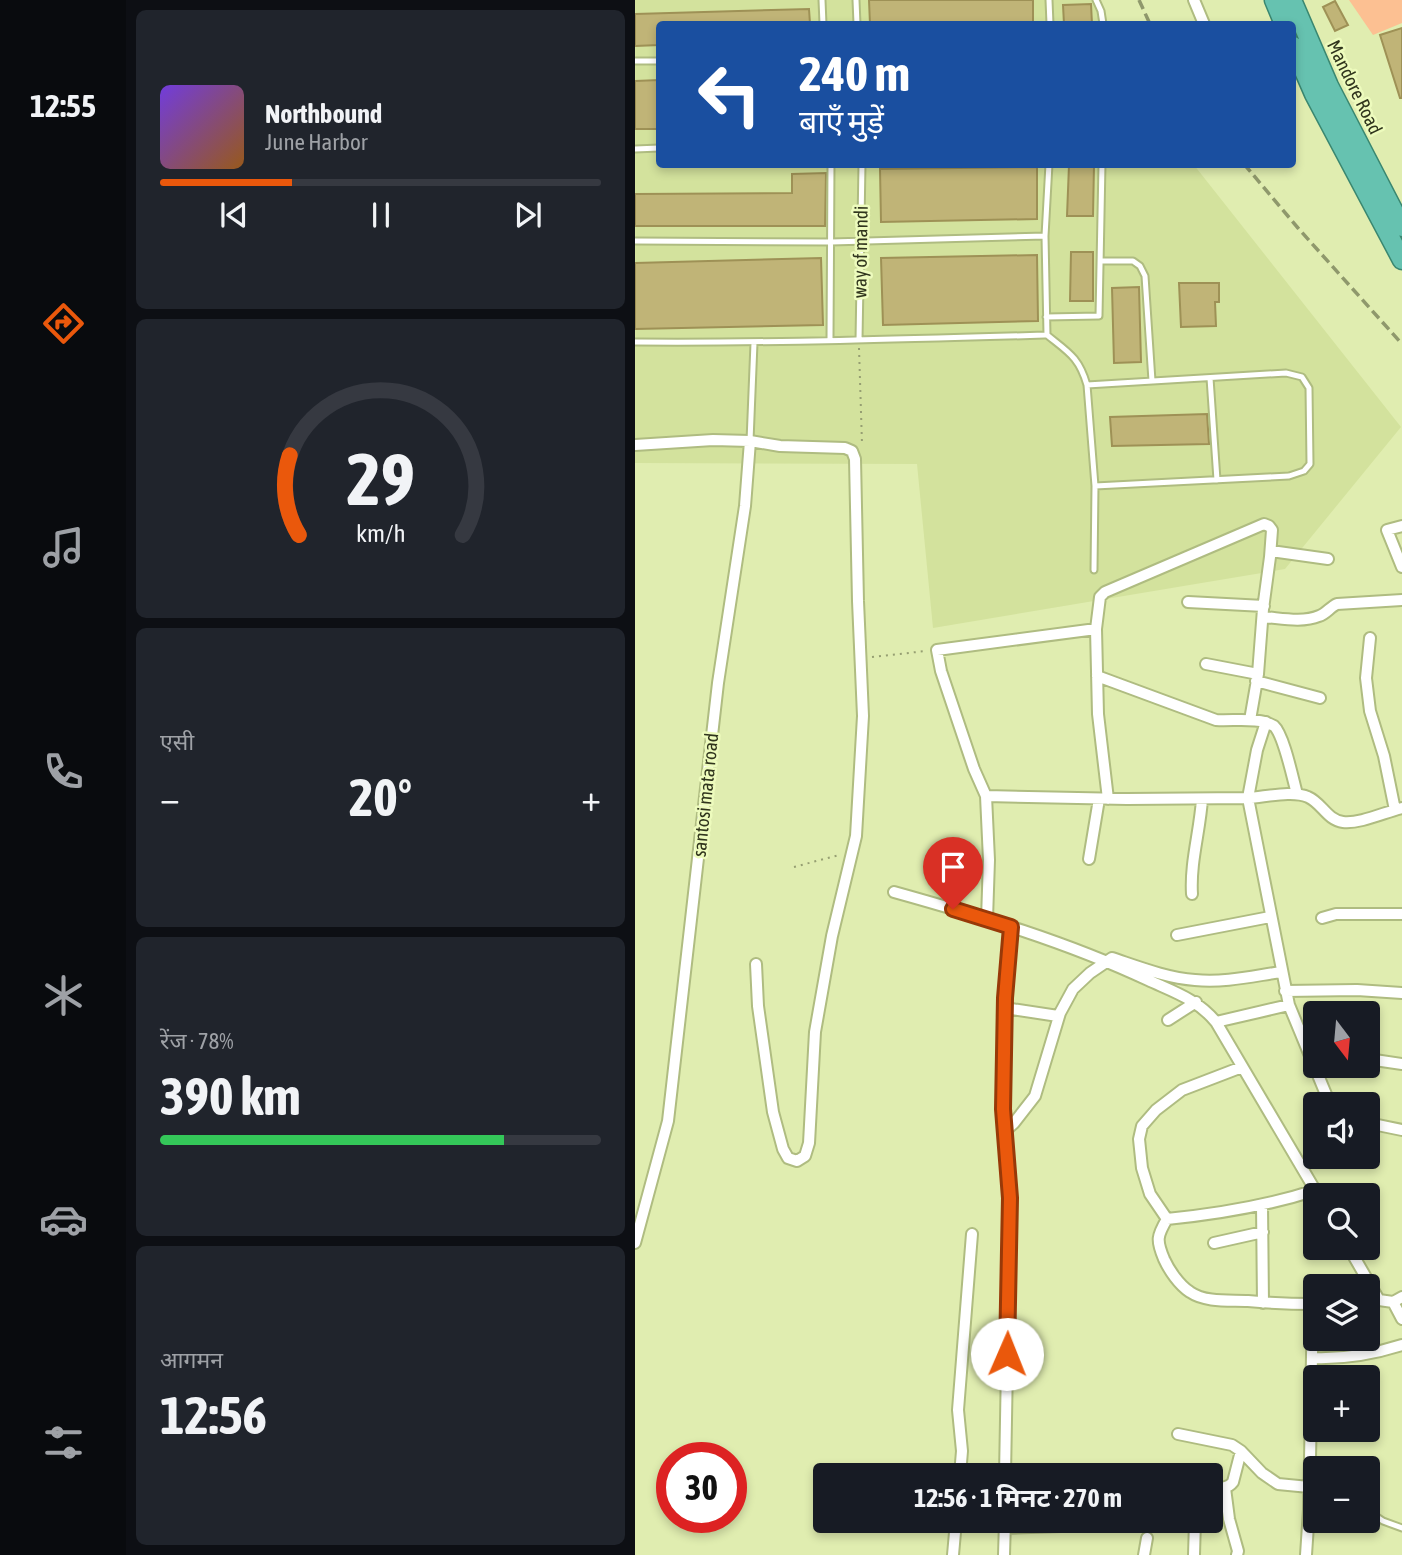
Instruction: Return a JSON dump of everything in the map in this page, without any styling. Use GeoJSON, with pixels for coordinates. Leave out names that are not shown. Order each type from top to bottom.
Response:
{"type":"FeatureCollection","features":[{"type":"Feature","properties":{"kind":"highway"},"geometry":{"type":"LineString","coordinates":[[1274,0],[1283,21]]}},
{"type":"Feature","properties":{"kind":"highway","name":"Mandore Road"},"geometry":{"type":"LineString","coordinates":[[1292,0],[1329,86],[1402,228]]}},
{"type":"Feature","properties":{"kind":"highway","name":"Mandore Road"},"geometry":{"type":"LineString","coordinates":[[1296,53],[1314,94],[1402,260]]}},
{"type":"Feature","properties":{"kind":"street"},"geometry":{"type":"LineString","coordinates":[[1194,0],[1203,21]]}},
{"type":"Feature","properties":{"kind":"street"},"geometry":{"type":"LineString","coordinates":[[635,445],[713,440],[750,442],[844,449],[852,451],[855,459],[863,716],[856,836],[832,936],[815,1032],[809,1143],[805,1156],[797,1161],[788,1158],[783,1149],[773,1112],[757,1006],[756,964]]}},
{"type":"Feature","properties":{"kind":"street","name":"santosi mata road"},"geometry":{"type":"LineString","coordinates":[[635,1243],[668,1121],[718,683],[745,506],[750,442]]}},
{"type":"Feature","properties":{"kind":"street"},"geometry":{"type":"LineString","coordinates":[[1089,859],[1104,799],[1096,629],[1100,597],[1113,588],[1264,524],[1271,530],[1271,551],[1250,720]]}},
{"type":"Feature","properties":{"kind":"street"},"geometry":{"type":"LineString","coordinates":[[1402,526],[1387,530],[1402,567]]}},
{"type":"Feature","properties":{"kind":"street"},"geometry":{"type":"LineString","coordinates":[[1271,551],[1328,559]]}},
{"type":"Feature","properties":{"kind":"street"},"geometry":{"type":"LineString","coordinates":[[1188,602],[1307,619],[1322,615],[1337,604],[1402,600]]}},
{"type":"Feature","properties":{"kind":"street"},"geometry":{"type":"LineString","coordinates":[[987,919],[989,860],[986,796],[973,769],[941,671],[938,650],[1096,629]]}},
{"type":"Feature","properties":{"kind":"street"},"geometry":{"type":"LineString","coordinates":[[986,796],[1202,799],[1297,794],[1315,801],[1339,822],[1350,822],[1399,809],[1369,711],[1366,678],[1370,638]]}},
{"type":"Feature","properties":{"kind":"street"},"geometry":{"type":"LineString","coordinates":[[1206,664],[1257,677],[1320,698]]}},
{"type":"Feature","properties":{"kind":"street"},"geometry":{"type":"LineString","coordinates":[[1097,676],[1215,720],[1250,720],[1274,726],[1282,741],[1297,794]]}},
{"type":"Feature","properties":{"kind":"street"},"geometry":{"type":"LineString","coordinates":[[1266,722],[1257,750],[1248,798],[1285,990],[1303,1034]]}},
{"type":"Feature","properties":{"kind":"street"},"geometry":{"type":"LineString","coordinates":[[1192,894],[1192,864],[1202,799]]}},
{"type":"Feature","properties":{"kind":"street"},"geometry":{"type":"LineString","coordinates":[[894,892],[1011,927],[1107,962],[1196,1002],[1216,1022],[1311,1183]]}},
{"type":"Feature","properties":{"kind":"street"},"geometry":{"type":"LineString","coordinates":[[1322,918],[1336,914],[1402,914]]}},
{"type":"Feature","properties":{"kind":"street"},"geometry":{"type":"LineString","coordinates":[[1177,935],[1270,917]]}},
{"type":"Feature","properties":{"kind":"street"},"geometry":{"type":"LineString","coordinates":[[1005,1463],[1010,1198],[1003,1109],[1005,1008],[1011,927]]}},
{"type":"Feature","properties":{"kind":"street"},"geometry":{"type":"LineString","coordinates":[[1005,1131],[1035,1096],[1059,1016],[1073,989],[1112,958],[1160,974],[1194,980],[1222,980],[1281,972]]}},
{"type":"Feature","properties":{"kind":"street"},"geometry":{"type":"LineString","coordinates":[[1285,990],[1402,992]]}},
{"type":"Feature","properties":{"kind":"street"},"geometry":{"type":"LineString","coordinates":[[1168,1020],[1196,1002]]}},
{"type":"Feature","properties":{"kind":"street"},"geometry":{"type":"LineString","coordinates":[[1216,1022],[1289,1005]]}},
{"type":"Feature","properties":{"kind":"street"},"geometry":{"type":"LineString","coordinates":[[1005,1008],[1059,1016]]}},
{"type":"Feature","properties":{"kind":"street"},"geometry":{"type":"LineString","coordinates":[[1381,1061],[1402,1064]]}},
{"type":"Feature","properties":{"kind":"street"},"geometry":{"type":"LineString","coordinates":[[1167,1219],[1150,1194],[1142,1168],[1139,1139],[1142,1126],[1155,1110],[1182,1090],[1242,1067]]}},
{"type":"Feature","properties":{"kind":"street"},"geometry":{"type":"LineString","coordinates":[[1380,1125],[1402,1130]]}},
{"type":"Feature","properties":{"kind":"street"},"geometry":{"type":"LineString","coordinates":[[1167,1219],[1303,1196]]}},
{"type":"Feature","properties":{"kind":"street"},"geometry":{"type":"LineString","coordinates":[[1262,1205],[1263,1303]]}},
{"type":"Feature","properties":{"kind":"street"},"geometry":{"type":"LineString","coordinates":[[1167,1219],[1157,1240],[1159,1248],[1181,1285],[1196,1296],[1263,1303],[1303,1304]]}},
{"type":"Feature","properties":{"kind":"street"},"geometry":{"type":"LineString","coordinates":[[1214,1243],[1263,1232]]}},
{"type":"Feature","properties":{"kind":"street"},"geometry":{"type":"LineString","coordinates":[[961,1463],[958,1410],[972,1234]]}},
{"type":"Feature","properties":{"kind":"street"},"geometry":{"type":"LineString","coordinates":[[1397,1300],[1402,1319]]}},
{"type":"Feature","properties":{"kind":"street"},"geometry":{"type":"LineString","coordinates":[[1313,1358],[1348,1356],[1402,1345]]}},
{"type":"Feature","properties":{"kind":"street"},"geometry":{"type":"LineString","coordinates":[[1310,1456],[1313,1351]]}},
{"type":"Feature","properties":{"kind":"street"},"geometry":{"type":"LineString","coordinates":[[1178,1434],[1232,1445],[1278,1484],[1303,1486]]}},
{"type":"Feature","properties":{"kind":"street"},"geometry":{"type":"LineString","coordinates":[[1237,1555],[1225,1488],[1233,1482],[1241,1451]]}},
{"type":"Feature","properties":{"kind":"street"},"geometry":{"type":"LineString","coordinates":[[953,1555],[955,1533]]}},
{"type":"Feature","properties":{"kind":"street"},"geometry":{"type":"LineString","coordinates":[[1004,1555],[1005,1533]]}},
{"type":"Feature","properties":{"kind":"street"},"geometry":{"type":"LineString","coordinates":[[1194,1555],[1195,1533]]}},
{"type":"Feature","properties":{"kind":"street"},"geometry":{"type":"LineString","coordinates":[[1306,1555],[1307,1533]]}},
{"type":"Feature","properties":{"kind":"street"},"geometry":{"type":"LineString","coordinates":[[1144,1555],[1147,1538]]}},
{"type":"Feature","properties":{"kind":"lane"},"geometry":{"type":"LineString","coordinates":[[822,0],[823,21]]}},
{"type":"Feature","properties":{"kind":"lane"},"geometry":{"type":"LineString","coordinates":[[856,0],[857,21]]}},
{"type":"Feature","properties":{"kind":"lane"},"geometry":{"type":"LineString","coordinates":[[1049,0],[1050,21]]}},
{"type":"Feature","properties":{"kind":"lane"},"geometry":{"type":"LineString","coordinates":[[1096,0],[1103,21]]}},
{"type":"Feature","properties":{"kind":"lane"},"geometry":{"type":"LineString","coordinates":[[635,61],[656,61]]}},
{"type":"Feature","properties":{"kind":"lane"},"geometry":{"type":"LineString","coordinates":[[635,149],[656,148]]}},
{"type":"Feature","properties":{"kind":"lane"},"geometry":{"type":"LineString","coordinates":[[830,339],[831,168]]}},
{"type":"Feature","properties":{"kind":"lane","name":"way of mandi"},"geometry":{"type":"LineString","coordinates":[[859,340],[862,168]]}},
{"type":"Feature","properties":{"kind":"lane"},"geometry":{"type":"LineString","coordinates":[[1047,335],[1045,236],[1049,168]]}},
{"type":"Feature","properties":{"kind":"lane"},"geometry":{"type":"LineString","coordinates":[[1046,317],[1099,316],[1102,168]]}},
{"type":"Feature","properties":{"kind":"lane"},"geometry":{"type":"LineString","coordinates":[[635,241],[831,242],[1045,236]]}},
{"type":"Feature","properties":{"kind":"lane"},"geometry":{"type":"LineString","coordinates":[[1101,261],[1133,261],[1140,265],[1145,276],[1152,381]]}},
{"type":"Feature","properties":{"kind":"lane"},"geometry":{"type":"LineString","coordinates":[[635,342],[754,343],[1047,335],[1075,358],[1084,372],[1087,385],[1095,486],[1094,570]]}},
{"type":"Feature","properties":{"kind":"lane","name":"santosi mata road"},"geometry":{"type":"LineString","coordinates":[[750,442],[754,343]]}},
{"type":"Feature","properties":{"kind":"lane"},"geometry":{"type":"LineString","coordinates":[[1087,385],[1286,373],[1302,377],[1309,388],[1310,464],[1304,471],[1289,476],[1095,486]]}},
{"type":"Feature","properties":{"kind":"lane"},"geometry":{"type":"LineString","coordinates":[[1210,378],[1217,480]]}},
{"type":"Feature","properties":{"kind":"lane"},"geometry":{"type":"LineString","coordinates":[[1380,1519],[1402,1528]]}},
{"type":"Feature","properties":{"kind":"path"},"geometry":{"type":"LineString","coordinates":[[867,658],[938,650]]}},
{"type":"Feature","properties":{"kind":"path"},"geometry":{"type":"LineString","coordinates":[[794,867],[852,852]]}},
{"type":"Feature","properties":{"kind":"shaded area"},"geometry":{"type":"Polygon","coordinates":[[[635,0],[1096,0],[1105,21],[656,21],[656,168],[1196,168],[1401,427],[1285,569],[933,628],[917,464],[635,463],[635,0]]]}},
{"type":"Feature","properties":{"kind":"shaded area"},"geometry":{"type":"Polygon","coordinates":[[[1349,0],[1402,0],[1402,23],[1373,35],[1349,0]]]}},
{"type":"Feature","properties":{"kind":"building"},"geometry":{"type":"Polygon","coordinates":[[[869,0],[1033,0],[1033,21],[870,21],[869,0]]]}},
{"type":"Feature","properties":{"kind":"building"},"geometry":{"type":"Polygon","coordinates":[[[1335,1],[1348,25],[1335,31],[1323,7],[1335,1]]]}},
{"type":"Feature","properties":{"kind":"building"},"geometry":{"type":"Polygon","coordinates":[[[1091,4],[1092,21],[1064,21],[1063,5],[1091,4]]]}},
{"type":"Feature","properties":{"kind":"building"},"geometry":{"type":"Polygon","coordinates":[[[809,9],[810,21],[656,21],[656,45],[635,46],[635,14],[809,9]]]}},
{"type":"Feature","properties":{"kind":"building"},"geometry":{"type":"Polygon","coordinates":[[[1402,28],[1402,98],[1400,98],[1380,35],[1402,28]]]}},
{"type":"Feature","properties":{"kind":"building"},"geometry":{"type":"Polygon","coordinates":[[[656,80],[656,129],[635,129],[635,81],[656,80]]]}},
{"type":"Feature","properties":{"kind":"building"},"geometry":{"type":"Polygon","coordinates":[[[1037,168],[1037,219],[881,222],[880,169],[1037,168]]]}},
{"type":"Feature","properties":{"kind":"building"},"geometry":{"type":"Polygon","coordinates":[[[1069,168],[1094,168],[1093,216],[1067,216],[1069,168]]]}},
{"type":"Feature","properties":{"kind":"building"},"geometry":{"type":"Polygon","coordinates":[[[826,173],[825,226],[635,226],[635,194],[792,193],[792,174],[826,173]]]}},
{"type":"Feature","properties":{"kind":"building"},"geometry":{"type":"Polygon","coordinates":[[[1071,252],[1093,252],[1093,301],[1070,301],[1071,252]]]}},
{"type":"Feature","properties":{"kind":"building"},"geometry":{"type":"Polygon","coordinates":[[[1037,255],[1038,321],[883,325],[881,258],[1037,255]]]}},
{"type":"Feature","properties":{"kind":"building"},"geometry":{"type":"Polygon","coordinates":[[[821,258],[823,325],[635,329],[635,263],[821,258]]]}},
{"type":"Feature","properties":{"kind":"building"},"geometry":{"type":"Polygon","coordinates":[[[1179,283],[1219,283],[1219,302],[1215,302],[1216,326],[1181,327],[1179,283]]]}},
{"type":"Feature","properties":{"kind":"building"},"geometry":{"type":"Polygon","coordinates":[[[1139,287],[1141,362],[1114,363],[1112,288],[1139,287]]]}},
{"type":"Feature","properties":{"kind":"building"},"geometry":{"type":"Polygon","coordinates":[[[1207,414],[1209,444],[1112,446],[1110,417],[1207,414]]]}},
{"type":"Feature","properties":{"kind":"railway"},"geometry":{"type":"LineString","coordinates":[[1139,0],[1149,21]]}},
{"type":"Feature","properties":{"kind":"railway"},"geometry":{"type":"LineString","coordinates":[[1247,168],[1402,344]]}},
{"type":"Feature","properties":{"kind":"route"},"geometry":{"type":"LineString","coordinates":[[953,909],[1011,927],[1005,998],[1003,1109],[1010,1198],[1007,1354]]}}]}
